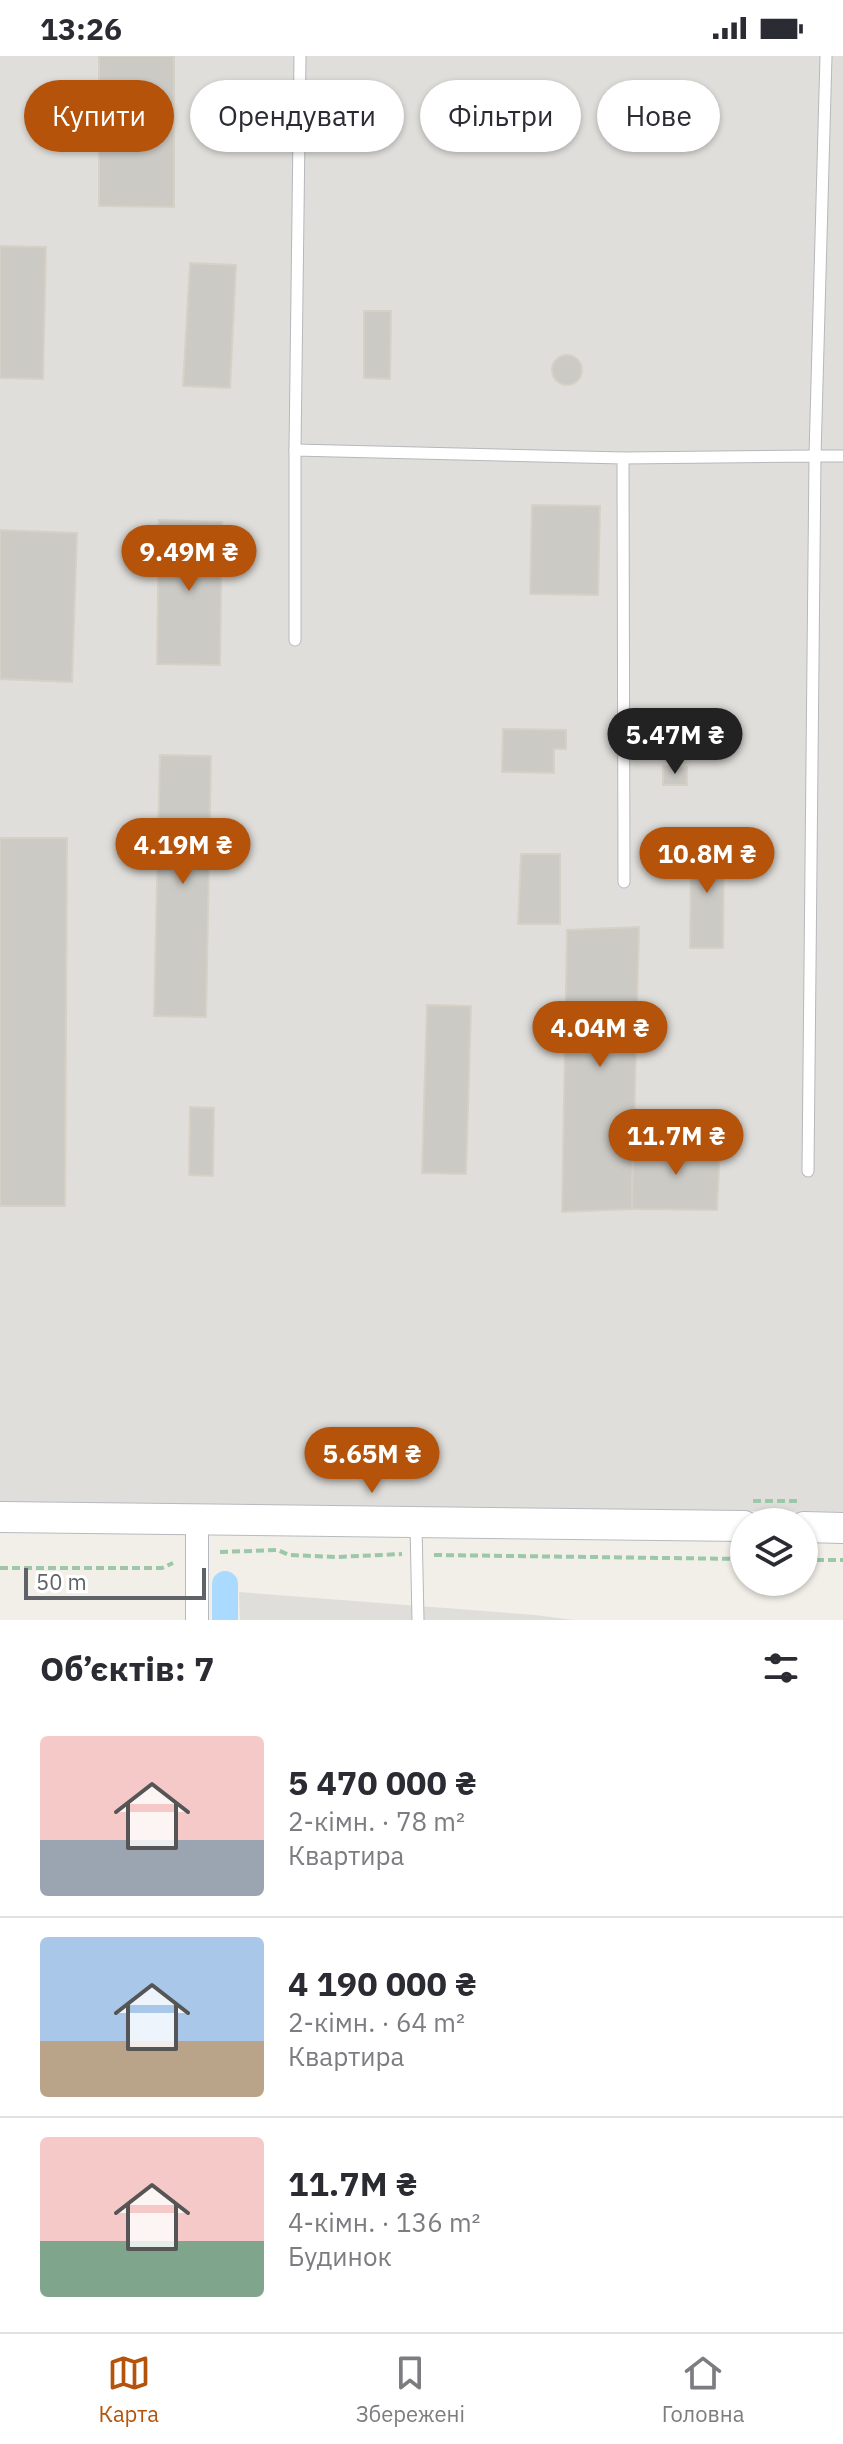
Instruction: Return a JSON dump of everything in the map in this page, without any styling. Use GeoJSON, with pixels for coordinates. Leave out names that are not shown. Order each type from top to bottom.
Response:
{"type":"FeatureCollection","features":[{"type":"Feature","properties":{"kind":"main road"},"geometry":{"type":"LineString","coordinates":[[0,1517],[730,1526]]}},
{"type":"Feature","properties":{"kind":"main road"},"geometry":{"type":"LineString","coordinates":[[818,1527],[843,1528]]}},
{"type":"Feature","properties":{"kind":"street"},"geometry":{"type":"LineString","coordinates":[[197,1520],[197,1620]]}},
{"type":"Feature","properties":{"kind":"lane"},"geometry":{"type":"LineString","coordinates":[[295,640],[300,56]]}},
{"type":"Feature","properties":{"kind":"lane"},"geometry":{"type":"LineString","coordinates":[[808,1171],[815,456],[826,56]]}},
{"type":"Feature","properties":{"kind":"lane"},"geometry":{"type":"LineString","coordinates":[[295,450],[623,458],[843,456]]}},
{"type":"Feature","properties":{"kind":"lane"},"geometry":{"type":"LineString","coordinates":[[623,458],[624,882]]}},
{"type":"Feature","properties":{"kind":"lane"},"geometry":{"type":"LineString","coordinates":[[416,1523],[418,1620]]}},
{"type":"Feature","properties":{"kind":"path"},"geometry":{"type":"LineString","coordinates":[[0,1568],[162,1568],[197,1552],[278,1550],[289,1555],[305,1556],[730,1559]]}},
{"type":"Feature","properties":{"kind":"path"},"geometry":{"type":"LineString","coordinates":[[818,1560],[843,1560]]}},
{"type":"Feature","properties":{"kind":"shaded area"},"geometry":{"type":"Polygon","coordinates":[[[0,56],[843,56],[843,1512],[818,1512],[818,1508],[730,1508],[730,1511],[0,1503],[0,56]]]}},
{"type":"Feature","properties":{"kind":"shaded area"},"geometry":{"type":"Polygon","coordinates":[[[239,1592],[535,1615],[573,1620],[240,1620],[239,1592]]]}},
{"type":"Feature","properties":{"kind":"building"},"geometry":{"type":"Polygon","coordinates":[[[99,56],[174,56],[174,80],[99,80],[99,56]]]}},
{"type":"Feature","properties":{"kind":"building"},"geometry":{"type":"Polygon","coordinates":[[[99,152],[174,152],[174,207],[99,206],[99,152]]]}},
{"type":"Feature","properties":{"kind":"building"},"geometry":{"type":"Polygon","coordinates":[[[0,246],[46,247],[43,379],[0,378],[0,246]]]}},
{"type":"Feature","properties":{"kind":"building"},"geometry":{"type":"Polygon","coordinates":[[[190,263],[236,265],[230,388],[183,386],[190,263]]]}},
{"type":"Feature","properties":{"kind":"building"},"geometry":{"type":"Polygon","coordinates":[[[364,311],[391,311],[390,379],[364,378],[364,311]]]}},
{"type":"Feature","properties":{"kind":"building"},"geometry":{"type":"Polygon","coordinates":[[[567,355],[578,359],[582,370],[578,381],[567,385],[556,381],[552,370],[556,359],[567,355]]]}},
{"type":"Feature","properties":{"kind":"building"},"geometry":{"type":"Polygon","coordinates":[[[532,505],[600,506],[598,595],[530,594],[532,505]]]}},
{"type":"Feature","properties":{"kind":"building"},"geometry":{"type":"Polygon","coordinates":[[[159,520],[222,522],[220,665],[157,664],[159,520]]]}},
{"type":"Feature","properties":{"kind":"building"},"geometry":{"type":"Polygon","coordinates":[[[0,530],[77,533],[72,682],[0,679],[0,530]]]}},
{"type":"Feature","properties":{"kind":"building"},"geometry":{"type":"Polygon","coordinates":[[[503,729],[566,730],[566,749],[554,749],[554,773],[502,772],[503,729]]]}},
{"type":"Feature","properties":{"kind":"building"},"geometry":{"type":"Polygon","coordinates":[[[160,755],[211,756],[206,1017],[154,1016],[160,755]]]}},
{"type":"Feature","properties":{"kind":"building"},"geometry":{"type":"Polygon","coordinates":[[[663,766],[687,767],[687,785],[663,785],[663,766]]]}},
{"type":"Feature","properties":{"kind":"building"},"geometry":{"type":"Polygon","coordinates":[[[0,838],[67,838],[65,1206],[0,1206],[0,838]]]}},
{"type":"Feature","properties":{"kind":"building"},"geometry":{"type":"Polygon","coordinates":[[[691,842],[724,842],[723,948],[690,948],[691,842]]]}},
{"type":"Feature","properties":{"kind":"building"},"geometry":{"type":"Polygon","coordinates":[[[521,854],[560,854],[560,924],[518,924],[521,854]]]}},
{"type":"Feature","properties":{"kind":"building"},"geometry":{"type":"Polygon","coordinates":[[[639,927],[632,1209],[562,1212],[567,930],[639,927]]]}},
{"type":"Feature","properties":{"kind":"building"},"geometry":{"type":"Polygon","coordinates":[[[427,1005],[471,1006],[466,1174],[422,1173],[427,1005]]]}},
{"type":"Feature","properties":{"kind":"building"},"geometry":{"type":"Polygon","coordinates":[[[190,1107],[214,1108],[213,1176],[189,1175],[190,1107]]]}},
{"type":"Feature","properties":{"kind":"building"},"geometry":{"type":"Polygon","coordinates":[[[633,1144],[720,1145],[717,1210],[632,1209],[633,1144]]]}},
{"type":"Feature","properties":{"kind":"waterway"},"geometry":{"type":"LineString","coordinates":[[225,1584],[225,1620]]}}]}
